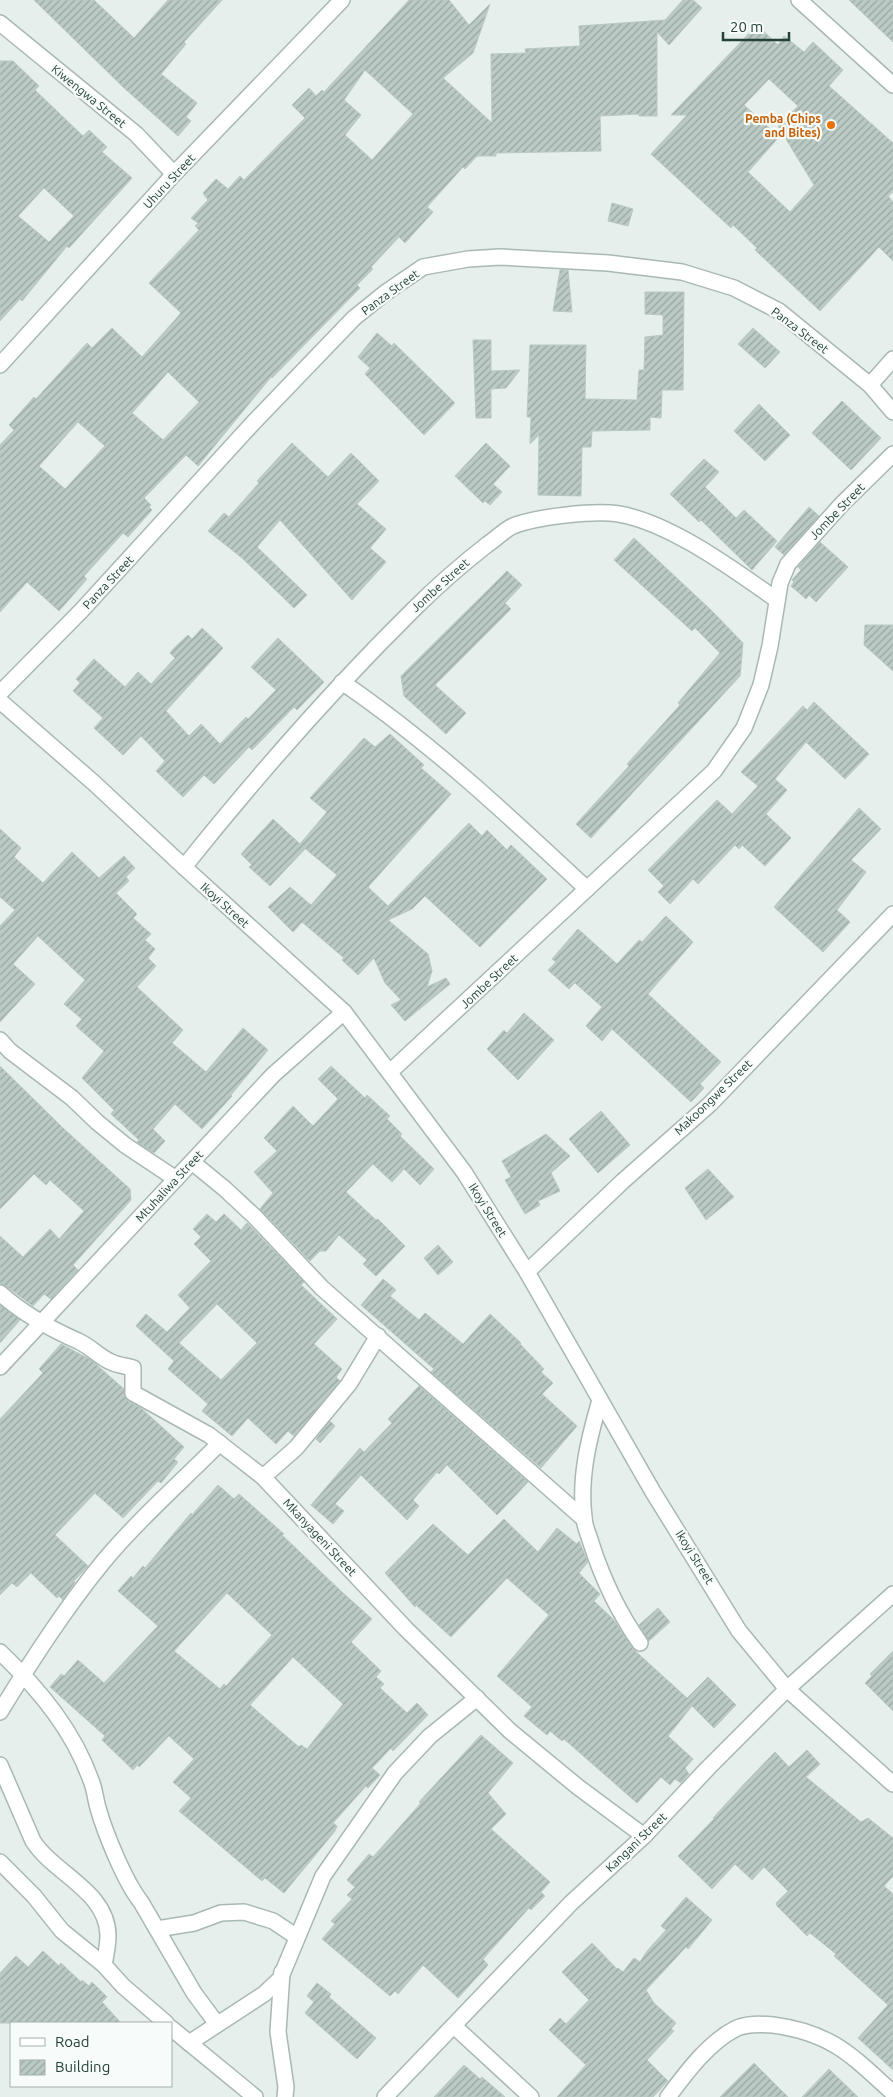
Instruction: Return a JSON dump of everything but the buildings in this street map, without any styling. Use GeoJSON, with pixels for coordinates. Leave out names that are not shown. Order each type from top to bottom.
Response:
{"type":"FeatureCollection","features":[{"type":"Feature","properties":{"kind":"street","name":"Uhuru Street"},"geometry":{"type":"LineString","coordinates":[[0,365],[174,174],[342,0]]}},
{"type":"Feature","properties":{"kind":"street"},"geometry":{"type":"LineString","coordinates":[[799,0],[893,85]]}},
{"type":"Feature","properties":{"kind":"street","name":"Kiwengwa Street"},"geometry":{"type":"LineString","coordinates":[[0,23],[136,134],[174,174]]}},
{"type":"Feature","properties":{"kind":"street","name":"Panza Street"},"geometry":{"type":"LineString","coordinates":[[0,693],[81,611],[253,424],[354,318],[385,293],[423,267],[468,259],[500,257],[608,263],[682,272],[734,288],[779,310],[870,385],[893,412]]}},
{"type":"Feature","properties":{"kind":"street"},"geometry":{"type":"LineString","coordinates":[[870,385],[893,358]]}},
{"type":"Feature","properties":{"kind":"street","name":"Jombe Street"},"geometry":{"type":"LineString","coordinates":[[391,1072],[714,771],[744,728],[761,685],[780,583],[788,564],[840,505],[893,454]]}},
{"type":"Feature","properties":{"kind":"street","name":"Jombe Street"},"geometry":{"type":"LineString","coordinates":[[184,867],[302,725],[342,682],[445,577],[512,527],[542,519],[619,514],[654,526],[714,558],[777,600]]}},
{"type":"Feature","properties":{"kind":"street"},"geometry":{"type":"LineString","coordinates":[[342,682],[375,705],[467,778],[587,889]]}},
{"type":"Feature","properties":{"kind":"street","name":"Ikoyi Street"},"geometry":{"type":"LineString","coordinates":[[0,701],[94,783],[344,1012],[391,1072],[464,1172],[527,1272],[653,1492],[739,1631],[787,1689],[893,1784]]}},
{"type":"Feature","properties":{"kind":"street","name":"Makoongwe Street"},"geometry":{"type":"LineString","coordinates":[[527,1272],[622,1181],[710,1104],[893,914]]}},
{"type":"Feature","properties":{"kind":"street","name":"Mtuhaliwa Street"},"geometry":{"type":"LineString","coordinates":[[0,1368],[273,1075],[344,1012]]}},
{"type":"Feature","properties":{"kind":"street"},"geometry":{"type":"LineString","coordinates":[[0,1040],[10,1051],[72,1098],[125,1145],[176,1179]]}},
{"type":"Feature","properties":{"kind":"street"},"geometry":{"type":"LineString","coordinates":[[192,1162],[225,1189],[322,1288],[584,1519]]}},
{"type":"Feature","properties":{"kind":"street"},"geometry":{"type":"LineString","coordinates":[[0,1293],[23,1312],[44,1322]]}},
{"type":"Feature","properties":{"kind":"street","name":"Mkanyageni Street"},"geometry":{"type":"LineString","coordinates":[[44,1322],[111,1362],[133,1368],[133,1393],[220,1443],[263,1477],[406,1628],[510,1731],[578,1787],[644,1836]]}},
{"type":"Feature","properties":{"kind":"street"},"geometry":{"type":"LineString","coordinates":[[263,1477],[296,1448],[349,1384],[378,1336]]}},
{"type":"Feature","properties":{"kind":"street"},"geometry":{"type":"LineString","coordinates":[[600,1400],[587,1452],[583,1478],[584,1519],[601,1576],[622,1618],[640,1643]]}},
{"type":"Feature","properties":{"kind":"street"},"geometry":{"type":"LineString","coordinates":[[0,1712],[23,1673],[103,1562],[220,1443]]}},
{"type":"Feature","properties":{"kind":"street","name":"Kangani Street"},"geometry":{"type":"LineString","coordinates":[[385,2097],[571,1903],[644,1836],[708,1768],[787,1689],[893,1594]]}},
{"type":"Feature","properties":{"kind":"street"},"geometry":{"type":"LineString","coordinates":[[0,1652],[23,1673],[48,1702],[81,1757],[93,1787],[103,1824],[131,1890],[157,1929],[194,1993],[217,2024]]}},
{"type":"Feature","properties":{"kind":"street"},"geometry":{"type":"LineString","coordinates":[[189,2043],[264,1994],[280,1979],[323,1876],[395,1773],[430,1736],[477,1698]]}},
{"type":"Feature","properties":{"kind":"street"},"geometry":{"type":"LineString","coordinates":[[0,1765],[40,1851],[89,1894],[100,1908],[108,1933],[104,1965]]}},
{"type":"Feature","properties":{"kind":"street"},"geometry":{"type":"LineString","coordinates":[[0,1862],[34,1896],[62,1931],[104,1965],[123,1986],[165,2022]]}},
{"type":"Feature","properties":{"kind":"street"},"geometry":{"type":"LineString","coordinates":[[157,1929],[194,1923],[221,1913],[244,1912],[273,1920],[296,1937]]}},
{"type":"Feature","properties":{"kind":"street"},"geometry":{"type":"LineString","coordinates":[[282,1972],[278,2032],[286,2087],[285,2097]]}},
{"type":"Feature","properties":{"kind":"street"},"geometry":{"type":"LineString","coordinates":[[668,2097],[684,2076],[722,2038],[736,2028],[753,2024],[786,2027],[822,2036],[854,2056],[893,2093]]}},
{"type":"Feature","properties":{"kind":"street"},"geometry":{"type":"LineString","coordinates":[[454,2026],[531,2097]]}},
{"type":"Feature","properties":{"kind":"street"},"geometry":{"type":"LineString","coordinates":[[172,2029],[256,2097]]}},
{"type":"Feature","properties":{"kind":"place","name":"Pemba (Chips and Bites)"},"geometry":{"type":"Point","coordinates":[831,125]}}]}
